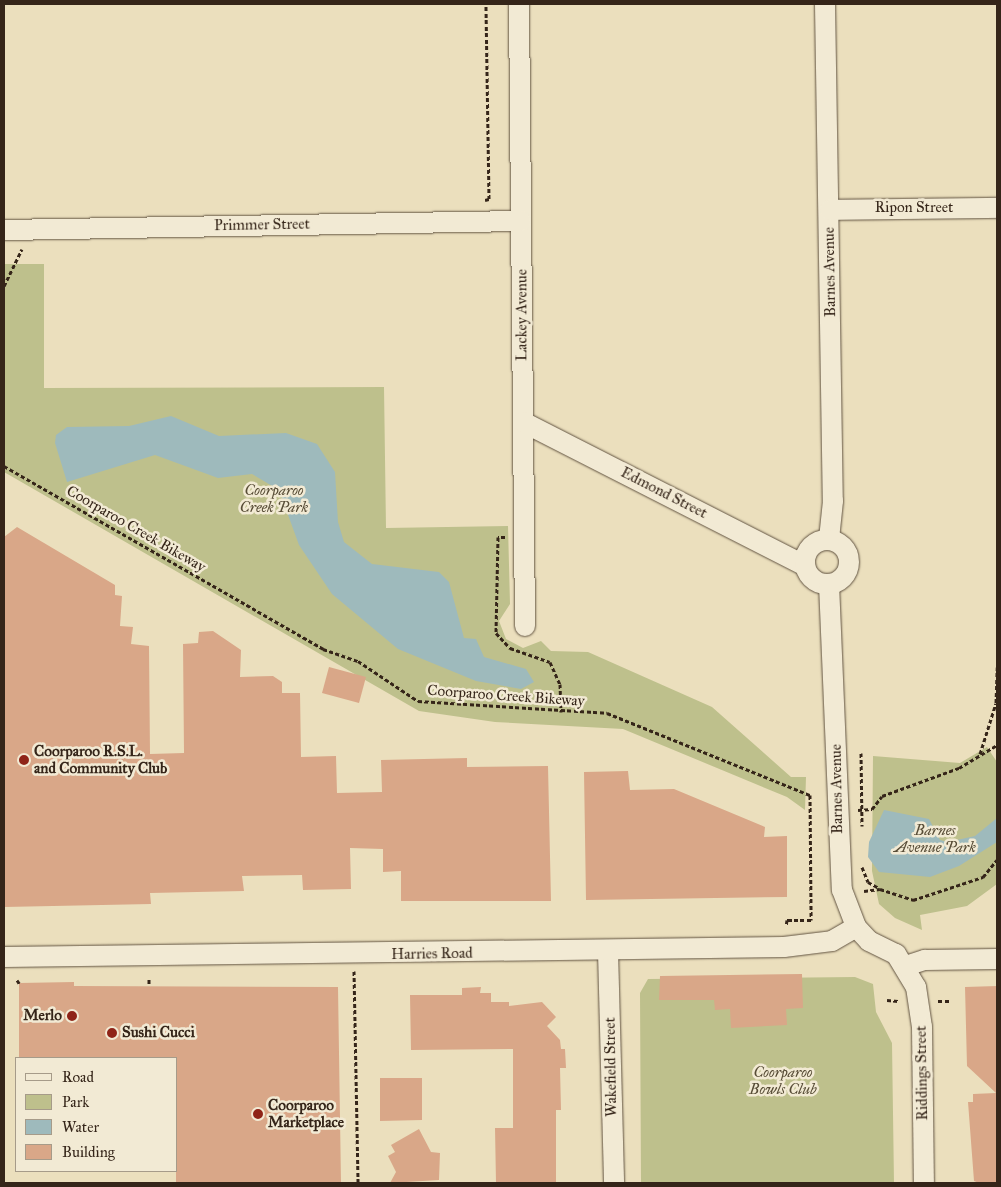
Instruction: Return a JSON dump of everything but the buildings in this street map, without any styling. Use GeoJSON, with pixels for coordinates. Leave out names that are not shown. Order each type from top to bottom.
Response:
{"type":"FeatureCollection","features":[{"type":"Feature","properties":{"kind":"street","name":"Lackey Avenue"},"geometry":{"type":"LineString","coordinates":[[519,4],[525,626]]}},
{"type":"Feature","properties":{"kind":"street","name":"Barnes Avenue"},"geometry":{"type":"LineString","coordinates":[[825,4],[830,210],[829,539]]}},
{"type":"Feature","properties":{"kind":"street","name":"Ripon Street"},"geometry":{"type":"LineString","coordinates":[[830,210],[997,208]]}},
{"type":"Feature","properties":{"kind":"street","name":"Primmer Street"},"geometry":{"type":"LineString","coordinates":[[4,230],[521,221]]}},
{"type":"Feature","properties":{"kind":"street","name":"Edmond Street"},"geometry":{"type":"LineString","coordinates":[[523,422],[804,565]]}},
{"type":"Feature","properties":{"kind":"street"},"geometry":{"type":"LineString","coordinates":[[829,539],[842,546],[849,558],[847,572],[829,584],[810,577],[804,565],[810,546],[829,539]]}},
{"type":"Feature","properties":{"kind":"street","name":"Barnes Avenue"},"geometry":{"type":"LineString","coordinates":[[829,584],[834,618],[838,846],[842,890],[856,927],[869,941],[896,954],[906,966]]}},
{"type":"Feature","properties":{"kind":"street","name":"Harries Road"},"geometry":{"type":"LineString","coordinates":[[4,957],[354,955],[784,947],[832,941],[856,927]]}},
{"type":"Feature","properties":{"kind":"street","name":"Wakefield Street"},"geometry":{"type":"LineString","coordinates":[[608,951],[614,1183]]}},
{"type":"Feature","properties":{"kind":"street"},"geometry":{"type":"LineString","coordinates":[[906,966],[925,960],[997,960]]}},
{"type":"Feature","properties":{"kind":"street","name":"Riddings Street"},"geometry":{"type":"LineString","coordinates":[[906,966],[916,987],[922,1026],[924,1183]]}},
{"type":"Feature","properties":{"kind":"path"},"geometry":{"type":"LineString","coordinates":[[486,4],[489,200]]}},
{"type":"Feature","properties":{"kind":"path"},"geometry":{"type":"LineString","coordinates":[[4,286],[34,230]]}},
{"type":"Feature","properties":{"kind":"path","name":"Coorparoo Creek Bikeway"},"geometry":{"type":"LineString","coordinates":[[4,466],[323,649],[358,661],[418,701],[607,713],[810,795],[811,920],[787,920],[784,947]]}},
{"type":"Feature","properties":{"kind":"path"},"geometry":{"type":"LineString","coordinates":[[980,755],[996,703],[997,667]]}},
{"type":"Feature","properties":{"kind":"path"},"geometry":{"type":"LineString","coordinates":[[867,810],[882,796],[959,768],[997,745]]}},
{"type":"Feature","properties":{"kind":"path"},"geometry":{"type":"LineString","coordinates":[[861,753],[862,829]]}},
{"type":"Feature","properties":{"kind":"path"},"geometry":{"type":"LineString","coordinates":[[862,858],[868,882],[880,889],[913,900],[983,876],[997,860]]}},
{"type":"Feature","properties":{"kind":"path"},"geometry":{"type":"LineString","coordinates":[[812,890],[818,889]]}},
{"type":"Feature","properties":{"kind":"path"},"geometry":{"type":"LineString","coordinates":[[864,891],[880,889]]}},
{"type":"Feature","properties":{"kind":"path"},"geometry":{"type":"LineString","coordinates":[[354,955],[358,1183]]}},
{"type":"Feature","properties":{"kind":"path"},"geometry":{"type":"LineString","coordinates":[[149,979],[149,984]]}},
{"type":"Feature","properties":{"kind":"path"},"geometry":{"type":"LineString","coordinates":[[887,1000],[898,1001]]}},
{"type":"Feature","properties":{"kind":"path"},"geometry":{"type":"LineString","coordinates":[[937,1000],[949,1000]]}},
{"type":"Feature","properties":{"kind":"green space","name":"Coorparoo Creek Park"},"geometry":{"type":"Polygon","coordinates":[[[4,264],[44,264],[44,388],[384,387],[386,528],[508,526],[510,604],[499,621],[506,639],[523,648],[541,641],[551,651],[588,652],[712,707],[791,777],[806,777],[805,810],[787,797],[623,729],[495,722],[419,711],[4,472],[4,264]]]}},
{"type":"Feature","properties":{"kind":"green space","name":"Barnes Avenue Park"},"geometry":{"type":"Polygon","coordinates":[[[987,747],[997,762],[997,884],[967,906],[920,915],[922,930],[895,918],[879,904],[872,871],[873,756],[960,763],[987,747]]]}},
{"type":"Feature","properties":{"kind":"green space","name":"Coorparoo Bowls Club"},"geometry":{"type":"Polygon","coordinates":[[[855,977],[873,984],[876,1012],[892,1043],[894,1183],[641,1183],[640,993],[648,979],[855,977]]]}},
{"type":"Feature","properties":{"kind":"water"},"geometry":{"type":"Polygon","coordinates":[[[171,416],[219,436],[286,433],[317,444],[335,472],[338,522],[344,542],[372,564],[439,572],[449,582],[464,638],[476,639],[484,657],[526,669],[534,682],[521,689],[476,681],[398,649],[332,594],[299,545],[279,490],[252,474],[218,478],[155,455],[67,482],[55,443],[56,435],[67,427],[129,426],[171,416]]]}},
{"type":"Feature","properties":{"kind":"water"},"geometry":{"type":"Polygon","coordinates":[[[884,810],[929,819],[940,840],[948,842],[975,836],[997,818],[997,842],[959,866],[930,877],[879,872],[868,857],[869,842],[884,810]]]}},
{"type":"Feature","properties":{"kind":"place","name":"Coorparoo R.S.L. and Community Club"},"geometry":{"type":"Point","coordinates":[24,760]}},
{"type":"Feature","properties":{"kind":"place","name":"Merlo"},"geometry":{"type":"Point","coordinates":[72,1016]}},
{"type":"Feature","properties":{"kind":"place","name":"Sushi Cucci"},"geometry":{"type":"Point","coordinates":[112,1033]}},
{"type":"Feature","properties":{"kind":"place","name":"Coorparoo Marketplace"},"geometry":{"type":"Point","coordinates":[258,1114]}}]}
